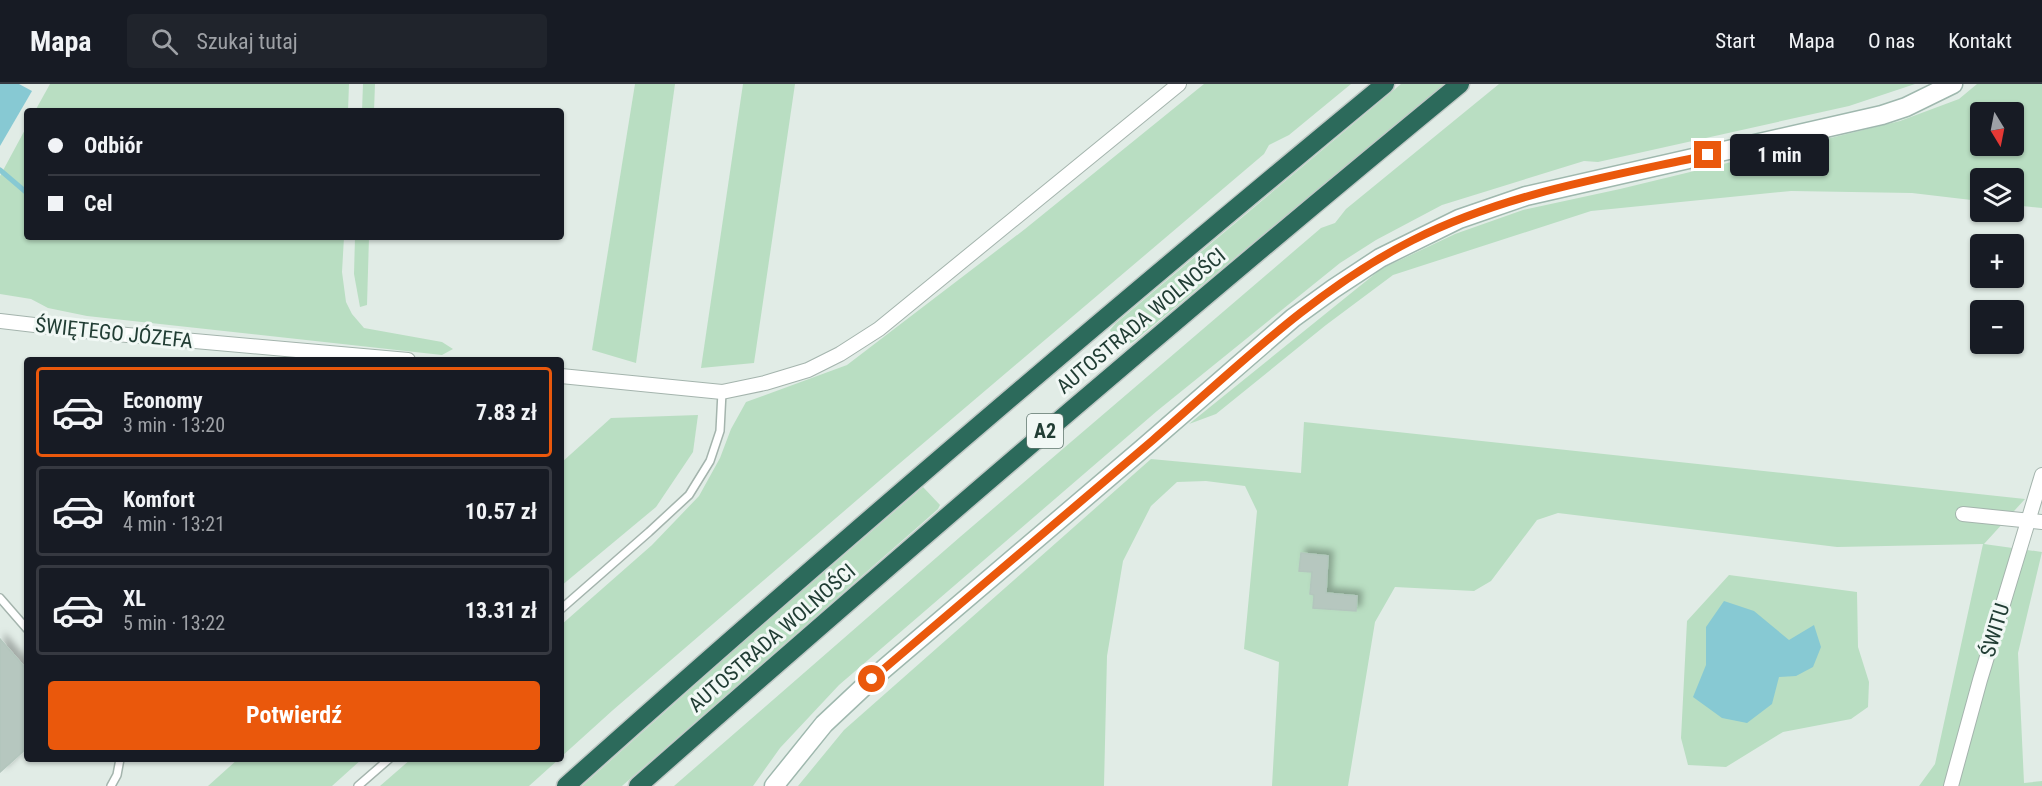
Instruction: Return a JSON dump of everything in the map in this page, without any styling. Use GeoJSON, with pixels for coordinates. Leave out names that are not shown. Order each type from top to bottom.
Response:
{"type":"FeatureCollection","features":[{"type":"Feature","properties":{"kind":"highway","name":"AUTOSTRADA WOLNOŚCI"},"geometry":{"type":"LineString","coordinates":[[566,786],[697,669],[973,430],[1385,84]]}},
{"type":"Feature","properties":{"kind":"highway","name":"AUTOSTRADA WOLNOŚCI"},"geometry":{"type":"LineString","coordinates":[[638,786],[959,504],[1460,84]]}},
{"type":"Feature","properties":{"kind":"street"},"geometry":{"type":"LineString","coordinates":[[564,376],[722,392],[808,370],[879,329],[1179,84]]}},
{"type":"Feature","properties":{"kind":"street"},"geometry":{"type":"LineString","coordinates":[[774,786],[824,724],[872,679],[1149,444],[1293,318],[1380,258],[1459,219],[1526,196],[1882,115],[1953,84]]}},
{"type":"Feature","properties":{"kind":"street","name":"ŚWIĘTEGO JÓZEFA"},"geometry":{"type":"LineString","coordinates":[[0,321],[94,332],[374,357]]}},
{"type":"Feature","properties":{"kind":"street","name":"ŚWITU"},"geometry":{"type":"LineString","coordinates":[[1951,786],[1980,680],[2036,521],[2042,475]]}},
{"type":"Feature","properties":{"kind":"street"},"geometry":{"type":"LineString","coordinates":[[1963,514],[2036,521]]}},
{"type":"Feature","properties":{"kind":"lane"},"geometry":{"type":"LineString","coordinates":[[564,606],[689,495],[710,461],[720,431],[722,392]]}},
{"type":"Feature","properties":{"kind":"lane"},"geometry":{"type":"LineString","coordinates":[[0,598],[24,626]]}},
{"type":"Feature","properties":{"kind":"lane"},"geometry":{"type":"LineString","coordinates":[[111,786],[117,775],[119,762]]}},
{"type":"Feature","properties":{"kind":"lane"},"geometry":{"type":"LineString","coordinates":[[358,786],[386,762]]}},
{"type":"Feature","properties":{"kind":"green space"},"geometry":{"type":"Polygon","coordinates":[[[50,84],[349,84],[348,108],[37,108],[50,84]]]}},
{"type":"Feature","properties":{"kind":"green space"},"geometry":{"type":"Polygon","coordinates":[[[363,84],[375,84],[374,108],[362,108],[363,84]]]}},
{"type":"Feature","properties":{"kind":"green space"},"geometry":{"type":"Polygon","coordinates":[[[635,84],[675,84],[636,363],[592,350],[635,84]]]}},
{"type":"Feature","properties":{"kind":"green space"},"geometry":{"type":"Polygon","coordinates":[[[743,84],[795,84],[754,363],[701,368],[743,84]]]}},
{"type":"Feature","properties":{"kind":"green space"},"geometry":{"type":"Polygon","coordinates":[[[1204,84],[1351,84],[1289,135],[1269,145],[1264,154],[893,469],[564,754],[564,622],[652,545],[699,496],[746,402],[847,365],[1025,229],[1204,84]]]}},
{"type":"Feature","properties":{"kind":"green space"},"geometry":{"type":"Polygon","coordinates":[[[1401,84],[1445,84],[1133,342],[1124,346],[1111,332],[1110,330],[1116,323],[1401,84]]]}},
{"type":"Feature","properties":{"kind":"green space"},"geometry":{"type":"Polygon","coordinates":[[[1499,84],[1915,84],[1849,106],[1598,162],[1584,161],[1442,205],[1376,240],[1340,263],[1157,411],[839,685],[780,748],[753,786],[674,786],[1321,228],[1335,223],[1346,209],[1499,84]]]}},
{"type":"Feature","properties":{"kind":"green space"},"geometry":{"type":"Polygon","coordinates":[[[1977,84],[2042,84],[2042,208],[2024,206],[2024,168],[1970,168],[1970,200],[1912,193],[1791,191],[1591,211],[1393,275],[1326,325],[1216,414],[1189,424],[1381,269],[1455,234],[1523,210],[1620,189],[1900,121],[1959,99],[1977,84]]]}},
{"type":"Feature","properties":{"kind":"green space"},"geometry":{"type":"Polygon","coordinates":[[[24,132],[24,240],[344,240],[342,272],[346,302],[352,314],[364,328],[442,342],[453,349],[442,355],[87,316],[48,308],[31,299],[0,294],[0,176],[24,132]]]}},
{"type":"Feature","properties":{"kind":"green space"},"geometry":{"type":"Polygon","coordinates":[[[355,240],[369,240],[367,305],[360,307],[354,274],[355,240]]]}},
{"type":"Feature","properties":{"kind":"green space"},"geometry":{"type":"Polygon","coordinates":[[[698,415],[693,452],[656,507],[564,584],[564,460],[611,418],[698,415]]]}},
{"type":"Feature","properties":{"kind":"green space"},"geometry":{"type":"Polygon","coordinates":[[[1304,422],[2025,499],[1984,544],[2042,552],[2018,653],[2024,783],[2042,781],[2042,786],[1919,786],[1935,764],[1983,544],[1837,547],[1558,513],[1537,520],[1491,581],[1474,591],[1395,587],[1375,622],[1348,786],[1272,786],[1279,662],[1244,649],[1257,511],[1245,486],[1206,481],[1177,482],[1151,506],[1123,561],[1107,656],[1104,786],[798,786],[844,730],[1151,459],[1301,473],[1304,422]]]}},
{"type":"Feature","properties":{"kind":"green space"},"geometry":{"type":"Polygon","coordinates":[[[923,487],[940,505],[920,525],[622,786],[582,786],[748,638],[923,487]]]}},
{"type":"Feature","properties":{"kind":"green space"},"geometry":{"type":"Polygon","coordinates":[[[1729,575],[1857,592],[1858,647],[1869,682],[1868,707],[1851,719],[1783,732],[1726,767],[1688,765],[1681,738],[1687,621],[1729,575]]]}},
{"type":"Feature","properties":{"kind":"green space"},"geometry":{"type":"Polygon","coordinates":[[[235,762],[359,762],[332,786],[208,786],[235,762]]]}},
{"type":"Feature","properties":{"kind":"green space"},"geometry":{"type":"Polygon","coordinates":[[[408,762],[556,762],[529,786],[380,786],[408,762]]]}},
{"type":"Feature","properties":{"kind":"water"},"geometry":{"type":"Polygon","coordinates":[[[0,84],[19,84],[32,91],[0,146],[0,84]]]}},
{"type":"Feature","properties":{"kind":"water"},"geometry":{"type":"Polygon","coordinates":[[[1724,601],[1754,611],[1789,640],[1814,625],[1821,647],[1813,667],[1796,676],[1779,677],[1772,704],[1747,723],[1722,718],[1693,697],[1706,665],[1706,627],[1724,601]]]}},
{"type":"Feature","properties":{"kind":"building"},"geometry":{"type":"Polygon","coordinates":[[[1301,553],[1328,556],[1326,593],[1357,596],[1356,611],[1313,608],[1314,595],[1310,594],[1312,572],[1299,571],[1301,553]]]}},
{"type":"Feature","properties":{"kind":"building"},"geometry":{"type":"Polygon","coordinates":[[[0,639],[24,667],[24,751],[0,772],[0,639]]]}},
{"type":"Feature","properties":{"kind":"waterway"},"geometry":{"type":"LineString","coordinates":[[0,170],[24,190]]}},
{"type":"Feature","properties":{"kind":"route"},"geometry":{"type":"LineString","coordinates":[[872,679],[1293,318],[1380,258],[1443,226],[1476,212],[1526,196],[1708,155]]}}]}
